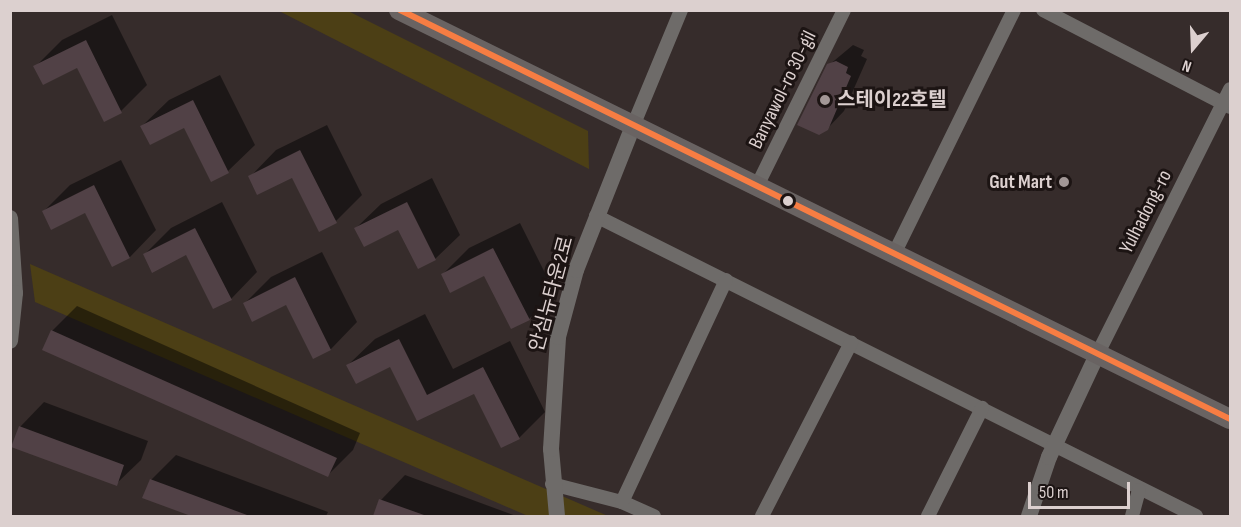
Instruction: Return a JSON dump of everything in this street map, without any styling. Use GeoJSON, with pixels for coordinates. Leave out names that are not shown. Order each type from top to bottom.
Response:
{"type":"FeatureCollection","features":[{"type":"Feature","properties":{"kind":"main road"},"geometry":{"type":"LineString","coordinates":[[410,13],[633,126],[1230,419]]}},
{"type":"Feature","properties":{"kind":"street"},"geometry":{"type":"LineString","coordinates":[[633,126],[681,10]]}},
{"type":"Feature","properties":{"kind":"street","name":"Banyawol-ro 30-gil"},"geometry":{"type":"LineString","coordinates":[[757,186],[844,10]]}},
{"type":"Feature","properties":{"kind":"street"},"geometry":{"type":"LineString","coordinates":[[894,254],[1014,10]]}},
{"type":"Feature","properties":{"kind":"street"},"geometry":{"type":"LineString","coordinates":[[1043,10],[1227,105]]}},
{"type":"Feature","properties":{"kind":"street","name":"Yulhadong-ro"},"geometry":{"type":"LineString","coordinates":[[1098,353],[1227,105],[1230,89]]}},
{"type":"Feature","properties":{"kind":"street","name":"안심뉴타운2로"},"geometry":{"type":"LineString","coordinates":[[556,516],[552,484],[552,396],[558,337],[576,270],[633,126]]}},
{"type":"Feature","properties":{"kind":"street"},"geometry":{"type":"LineString","coordinates":[[597,216],[1054,444],[1138,490],[1196,516]]}},
{"type":"Feature","properties":{"kind":"street"},"geometry":{"type":"LineString","coordinates":[[10,218],[15,292],[10,341]]}},
{"type":"Feature","properties":{"kind":"street"},"geometry":{"type":"LineString","coordinates":[[622,501],[726,280]]}},
{"type":"Feature","properties":{"kind":"street"},"geometry":{"type":"LineString","coordinates":[[762,516],[851,343]]}},
{"type":"Feature","properties":{"kind":"street"},"geometry":{"type":"LineString","coordinates":[[1029,516],[1054,444],[1098,353]]}},
{"type":"Feature","properties":{"kind":"street"},"geometry":{"type":"LineString","coordinates":[[928,516],[982,408]]}},
{"type":"Feature","properties":{"kind":"street"},"geometry":{"type":"LineString","coordinates":[[552,484],[622,501],[654,516]]}},
{"type":"Feature","properties":{"kind":"street"},"geometry":{"type":"LineString","coordinates":[[1132,516],[1138,490]]}},
{"type":"Feature","properties":{"kind":"shaded area"},"geometry":{"type":"Polygon","coordinates":[[[279,11],[348,11],[588,131],[589,169],[279,11]]]}},
{"type":"Feature","properties":{"kind":"shaded area"},"geometry":{"type":"Polygon","coordinates":[[[30,264],[608,516],[528,516],[35,302],[30,264]]]}},
{"type":"Feature","properties":{"kind":"building"},"geometry":{"type":"Polygon","coordinates":[[[86,40],[122,113],[104,122],[77,68],[43,85],[33,66],[86,40]]]}},
{"type":"Feature","properties":{"kind":"building","name":"스테이22호텔"},"geometry":{"type":"Polygon","coordinates":[[[836,61],[848,67],[846,73],[851,76],[828,130],[819,135],[797,125],[827,64],[836,61]]]}},
{"type":"Feature","properties":{"kind":"building"},"geometry":{"type":"Polygon","coordinates":[[[193,100],[229,173],[211,182],[184,128],[150,145],[140,126],[193,100]]]}},
{"type":"Feature","properties":{"kind":"building"},"geometry":{"type":"Polygon","coordinates":[[[300,150],[337,223],[319,232],[292,178],[257,195],[248,176],[300,150]]]}},
{"type":"Feature","properties":{"kind":"building"},"geometry":{"type":"Polygon","coordinates":[[[94,185],[130,258],[112,267],[85,213],[51,230],[42,211],[94,185]]]}},
{"type":"Feature","properties":{"kind":"building"},"geometry":{"type":"Polygon","coordinates":[[[407,202],[436,260],[418,269],[398,230],[364,247],[354,228],[407,202]]]}},
{"type":"Feature","properties":{"kind":"building"},"geometry":{"type":"Polygon","coordinates":[[[195,228],[232,300],[213,309],[186,255],[152,273],[143,254],[195,228]]]}},
{"type":"Feature","properties":{"kind":"building"},"geometry":{"type":"Polygon","coordinates":[[[493,248],[530,320],[511,329],[484,276],[450,293],[441,274],[493,248]]]}},
{"type":"Feature","properties":{"kind":"building"},"geometry":{"type":"Polygon","coordinates":[[[295,277],[331,350],[313,359],[286,305],[252,322],[243,303],[295,277]]]}},
{"type":"Feature","properties":{"kind":"building"},"geometry":{"type":"Polygon","coordinates":[[[51,330],[337,458],[328,477],[42,350],[51,330]]]}},
{"type":"Feature","properties":{"kind":"building"},"geometry":{"type":"Polygon","coordinates":[[[399,339],[427,395],[483,367],[520,439],[501,448],[474,394],[417,421],[390,367],[356,384],[346,365],[399,339]]]}},
{"type":"Feature","properties":{"kind":"building"},"geometry":{"type":"Polygon","coordinates":[[[19,426],[124,465],[117,486],[11,447],[19,426]]]}},
{"type":"Feature","properties":{"kind":"building"},"geometry":{"type":"Polygon","coordinates":[[[150,479],[247,516],[191,516],[142,498],[150,479]]]}},
{"type":"Feature","properties":{"kind":"building"},"geometry":{"type":"Polygon","coordinates":[[[379,499],[424,515],[373,516],[379,499]]]}},
{"type":"Feature","properties":{"kind":"transit line"},"geometry":{"type":"LineString","coordinates":[[400,10],[1230,419]]}},
{"type":"Feature","properties":{"kind":"place","name":"스테이22호텔"},"geometry":{"type":"Point","coordinates":[825,100]}},
{"type":"Feature","properties":{"kind":"place","name":"Gut Mart"},"geometry":{"type":"Point","coordinates":[1064,182]}}]}
